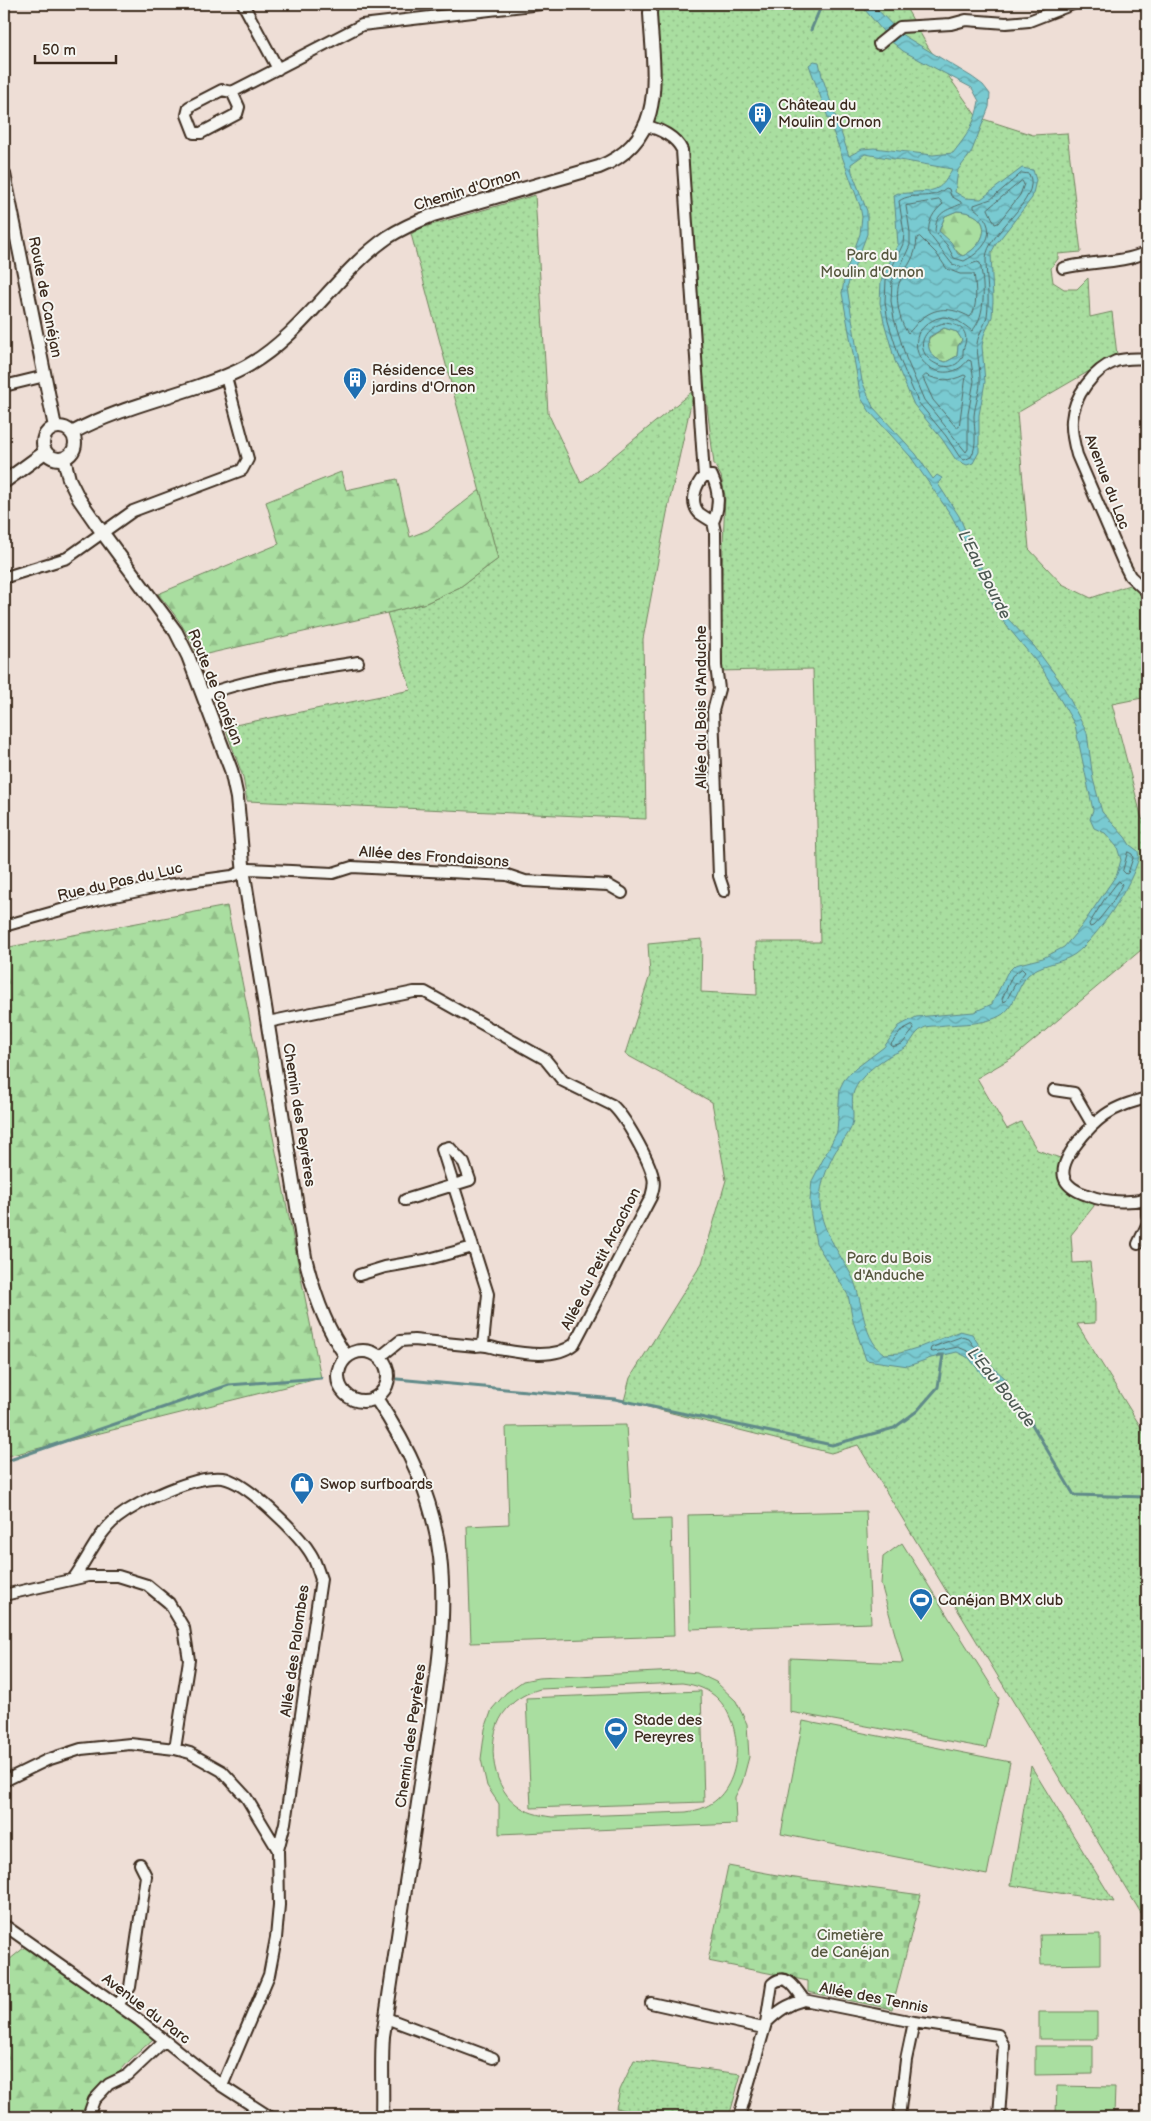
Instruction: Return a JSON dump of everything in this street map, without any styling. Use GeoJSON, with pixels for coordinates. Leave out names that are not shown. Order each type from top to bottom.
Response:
{"type":"FeatureCollection","features":[{"type":"Feature","properties":{"kind":"street"},"geometry":{"type":"LineString","coordinates":[[243,4],[278,69]]}},
{"type":"Feature","properties":{"kind":"street"},"geometry":{"type":"LineString","coordinates":[[232,92],[239,108],[237,114],[200,133],[194,132],[187,116],[189,107],[222,90],[232,92],[362,25],[541,4]]}},
{"type":"Feature","properties":{"kind":"street","name":"Chemin d'Ornon"},"geometry":{"type":"LineString","coordinates":[[72,433],[96,421],[226,377],[248,366],[272,350],[369,252],[390,236],[433,215],[609,163],[621,156],[632,146],[646,126],[652,106],[654,83],[651,4]]}},
{"type":"Feature","properties":{"kind":"street"},"geometry":{"type":"LineString","coordinates":[[880,44],[900,27],[951,24],[966,20],[1006,23],[1029,22],[1073,4]]}},
{"type":"Feature","properties":{"kind":"street"},"geometry":{"type":"LineString","coordinates":[[646,126],[654,128],[674,139],[682,150],[704,476],[694,490],[695,508],[700,514],[713,522]]}},
{"type":"Feature","properties":{"kind":"street","name":"Route de Canéjan"},"geometry":{"type":"LineString","coordinates":[[4,174],[56,428]]}},
{"type":"Feature","properties":{"kind":"street"},"geometry":{"type":"LineString","coordinates":[[1063,268],[1136,257],[1147,252]]}},
{"type":"Feature","properties":{"kind":"street","name":"Avenue du Lac"},"geometry":{"type":"LineString","coordinates":[[1147,358],[1117,361],[1098,373],[1079,396],[1071,422],[1077,455],[1111,536],[1130,576],[1147,592]]}},
{"type":"Feature","properties":{"kind":"street"},"geometry":{"type":"LineString","coordinates":[[4,386],[45,376]]}},
{"type":"Feature","properties":{"kind":"street"},"geometry":{"type":"LineString","coordinates":[[6,576],[66,558],[133,511],[242,470],[248,460],[226,377]]}},
{"type":"Feature","properties":{"kind":"street"},"geometry":{"type":"LineString","coordinates":[[56,428],[64,428],[72,433],[74,448],[64,459],[52,458],[46,452],[43,442],[47,433],[56,428]]}},
{"type":"Feature","properties":{"kind":"street"},"geometry":{"type":"LineString","coordinates":[[4,482],[46,452]]}},
{"type":"Feature","properties":{"kind":"street","name":"Route de Canéjan"},"geometry":{"type":"LineString","coordinates":[[64,459],[69,479],[79,499],[176,632],[188,656],[231,770],[237,798],[244,871]]}},
{"type":"Feature","properties":{"kind":"street","name":"Allée du Bois d'Anduche"},"geometry":{"type":"LineString","coordinates":[[704,476],[712,476],[717,488],[718,506],[713,522],[715,532],[716,666],[719,689],[713,711],[719,876],[724,890]]}},
{"type":"Feature","properties":{"kind":"street"},"geometry":{"type":"LineString","coordinates":[[203,695],[226,687],[286,673],[358,662]]}},
{"type":"Feature","properties":{"kind":"street","name":"Allée des Frondaisons"},"geometry":{"type":"LineString","coordinates":[[244,871],[249,868],[332,872],[352,867],[507,874],[526,880],[608,886],[622,894]]}},
{"type":"Feature","properties":{"kind":"street","name":"Rue du Pas du Luc"},"geometry":{"type":"LineString","coordinates":[[4,926],[100,899],[167,885],[232,876],[244,871]]}},
{"type":"Feature","properties":{"kind":"street","name":"Chemin des Peyrères"},"geometry":{"type":"LineString","coordinates":[[244,871],[304,1257],[326,1320],[346,1356]]}},
{"type":"Feature","properties":{"kind":"street","name":"Allée du Petit Arcachon"},"geometry":{"type":"LineString","coordinates":[[268,1022],[414,992],[425,992],[545,1059],[564,1081],[612,1105],[618,1110],[639,1145],[651,1171],[654,1183],[653,1190],[574,1344],[559,1353],[548,1354],[496,1348],[483,1344],[476,1346],[414,1340],[400,1341],[380,1357]]}},
{"type":"Feature","properties":{"kind":"street"},"geometry":{"type":"LineString","coordinates":[[1054,1090],[1074,1093],[1092,1124]]}},
{"type":"Feature","properties":{"kind":"street"},"geometry":{"type":"LineString","coordinates":[[1147,1098],[1118,1107],[1092,1124],[1078,1143],[1064,1168],[1064,1176],[1068,1184],[1081,1193],[1108,1201],[1125,1202],[1147,1199],[1147,1215]]}},
{"type":"Feature","properties":{"kind":"street"},"geometry":{"type":"LineString","coordinates":[[405,1200],[453,1185],[488,1294],[483,1344]]}},
{"type":"Feature","properties":{"kind":"street"},"geometry":{"type":"LineString","coordinates":[[1138,1244],[1147,1225]]}},
{"type":"Feature","properties":{"kind":"street"},"geometry":{"type":"LineString","coordinates":[[359,1275],[385,1267],[425,1260],[473,1247]]}},
{"type":"Feature","properties":{"kind":"street"},"geometry":{"type":"LineString","coordinates":[[360,1350],[367,1350],[380,1357],[385,1363],[388,1378],[382,1393],[376,1398],[359,1402],[350,1398],[337,1379],[337,1370],[346,1356],[360,1350]]}},
{"type":"Feature","properties":{"kind":"street","name":"Chemin des Peyrères"},"geometry":{"type":"LineString","coordinates":[[376,1398],[409,1451],[420,1475],[436,1532],[442,1587],[439,1652],[381,2060],[382,2117]]}},
{"type":"Feature","properties":{"kind":"street","name":"Allée des Palombes"},"geometry":{"type":"LineString","coordinates":[[73,1580],[88,1559],[100,1535],[118,1518],[167,1490],[210,1478],[224,1478],[234,1482],[253,1495],[295,1531],[312,1555],[321,1579],[286,1814],[278,1850],[279,1905],[276,1938],[269,1975],[222,2086]]}},
{"type":"Feature","properties":{"kind":"street"},"geometry":{"type":"LineString","coordinates":[[4,1595],[88,1576],[118,1576],[147,1585],[169,1603],[184,1628],[188,1660],[175,1749]]}},
{"type":"Feature","properties":{"kind":"street"},"geometry":{"type":"LineString","coordinates":[[4,1781],[47,1760],[81,1749],[130,1744],[175,1749],[190,1753],[222,1771],[246,1797],[278,1850]]}},
{"type":"Feature","properties":{"kind":"street"},"geometry":{"type":"LineString","coordinates":[[118,2005],[130,1987],[146,1876],[140,1864]]}},
{"type":"Feature","properties":{"kind":"street","name":"Avenue du Parc"},"geometry":{"type":"LineString","coordinates":[[4,1925],[118,2005],[222,2086],[270,2117]]}},
{"type":"Feature","properties":{"kind":"street"},"geometry":{"type":"LineString","coordinates":[[739,2117],[765,2025],[772,1984],[784,1979],[790,1982],[804,2000]]}},
{"type":"Feature","properties":{"kind":"street","name":"Allée des Tennis"},"geometry":{"type":"LineString","coordinates":[[765,2025],[777,2012],[789,2004],[804,2000],[914,2022],[998,2035],[1004,2046],[999,2117]]}},
{"type":"Feature","properties":{"kind":"street"},"geometry":{"type":"LineString","coordinates":[[651,2004],[765,2025]]}},
{"type":"Feature","properties":{"kind":"street"},"geometry":{"type":"LineString","coordinates":[[386,2018],[493,2058]]}},
{"type":"Feature","properties":{"kind":"street"},"geometry":{"type":"LineString","coordinates":[[899,2117],[906,2060],[914,2022]]}},
{"type":"Feature","properties":{"kind":"street"},"geometry":{"type":"LineString","coordinates":[[88,2117],[94,2100],[109,2084],[128,2075],[164,2041]]}},
{"type":"Feature","properties":{"kind":"street","name":"Chemin des Peyrères"},"geometry":{"type":"LineString","coordinates":[[383,2092],[389,2117]]}},
{"type":"Feature","properties":{"kind":"green space","name":"Parc du Bois d'Anduche"},"geometry":{"type":"Polygon","coordinates":[[[651,4],[904,4],[928,47],[977,117],[1033,135],[1067,133],[1081,252],[1058,254],[1058,259],[1051,268],[1053,282],[1064,289],[1077,289],[1088,278],[1090,317],[1112,312],[1117,355],[1017,413],[1029,549],[1062,584],[1091,598],[1144,580],[1147,582],[1147,697],[1112,704],[1142,819],[1147,822],[1147,945],[1015,1056],[977,1078],[1007,1129],[1021,1122],[1037,1150],[1063,1159],[1064,1176],[1094,1198],[1094,1206],[1071,1235],[1073,1263],[1090,1262],[1095,1303],[1095,1323],[1077,1324],[1147,1437],[1147,1934],[1144,1918],[858,1445],[831,1453],[624,1401],[630,1378],[702,1263],[726,1180],[712,1102],[625,1054],[650,975],[648,944],[702,939],[701,992],[757,995],[756,942],[820,942],[813,669],[718,671],[725,496],[721,476],[714,464],[704,381],[682,150],[679,145],[646,126],[651,4]]]}},
{"type":"Feature","properties":{"kind":"green space"},"geometry":{"type":"Polygon","coordinates":[[[535,195],[548,413],[581,483],[694,390],[667,513],[643,639],[646,819],[247,801],[243,777],[225,727],[411,690],[387,613],[426,603],[460,587],[498,559],[411,234],[421,228],[535,195]]]}},
{"type":"Feature","properties":{"kind":"green space"},"geometry":{"type":"Polygon","coordinates":[[[957,211],[969,213],[977,217],[982,222],[984,229],[979,243],[963,256],[939,231],[945,216],[957,211]]]}},
{"type":"Feature","properties":{"kind":"green space"},"geometry":{"type":"Polygon","coordinates":[[[944,328],[957,332],[962,340],[958,346],[957,356],[946,362],[937,359],[931,354],[928,342],[929,338],[944,328]]]}},
{"type":"Feature","properties":{"kind":"green space"},"geometry":{"type":"Polygon","coordinates":[[[341,472],[346,490],[397,479],[410,537],[428,530],[480,490],[498,559],[460,587],[426,603],[198,656],[181,624],[158,594],[279,544],[266,502],[341,472]]]}},
{"type":"Feature","properties":{"kind":"green space"},"geometry":{"type":"Polygon","coordinates":[[[227,906],[321,1378],[4,1457],[4,948],[227,906]]]}},
{"type":"Feature","properties":{"kind":"green space"},"geometry":{"type":"Polygon","coordinates":[[[626,1425],[632,1520],[671,1519],[674,1636],[471,1643],[467,1526],[509,1524],[506,1427],[626,1425]]]}},
{"type":"Feature","properties":{"kind":"green space"},"geometry":{"type":"Polygon","coordinates":[[[866,1511],[871,1623],[690,1629],[688,1515],[866,1511]]]}},
{"type":"Feature","properties":{"kind":"green space","name":"Canéjan BMX club"},"geometry":{"type":"Polygon","coordinates":[[[902,1543],[999,1698],[986,1748],[790,1712],[790,1658],[903,1663],[881,1584],[883,1557],[902,1543]]]}},
{"type":"Feature","properties":{"kind":"green space"},"geometry":{"type":"Polygon","coordinates":[[[677,1671],[697,1673],[716,1682],[736,1701],[747,1724],[749,1757],[742,1783],[735,1797],[736,1824],[499,1834],[499,1804],[487,1786],[481,1759],[485,1729],[492,1709],[506,1693],[523,1681],[538,1678],[677,1671]],[[682,1683],[540,1689],[522,1696],[507,1709],[495,1731],[493,1745],[496,1772],[507,1795],[524,1810],[552,1817],[686,1812],[698,1810],[718,1799],[727,1787],[733,1773],[736,1758],[736,1742],[733,1726],[727,1712],[715,1696],[697,1686],[682,1683]]]}},
{"type":"Feature","properties":{"kind":"green space","name":"Stade des Pereyres"},"geometry":{"type":"Polygon","coordinates":[[[701,1691],[704,1802],[531,1808],[526,1698],[701,1691]]]}},
{"type":"Feature","properties":{"kind":"green space"},"geometry":{"type":"Polygon","coordinates":[[[803,1721],[1010,1762],[987,1875],[781,1834],[803,1721]]]}},
{"type":"Feature","properties":{"kind":"green space"},"geometry":{"type":"Polygon","coordinates":[[[1031,1766],[1114,1902],[1011,1885],[1031,1766]]]}},
{"type":"Feature","properties":{"kind":"green space","name":"Cimetière de Canéjan"},"geometry":{"type":"Polygon","coordinates":[[[728,1866],[788,1877],[921,1895],[892,2009],[808,1992],[808,1981],[708,1961],[728,1866]]]}},
{"type":"Feature","properties":{"kind":"green space"},"geometry":{"type":"Polygon","coordinates":[[[1100,1934],[1100,1964],[1041,1965],[1040,1935],[1100,1934]]]}},
{"type":"Feature","properties":{"kind":"green space"},"geometry":{"type":"Polygon","coordinates":[[[25,1947],[99,1997],[153,2039],[130,2060],[79,2117],[4,2117],[4,1964],[25,1947]]]}},
{"type":"Feature","properties":{"kind":"green space"},"geometry":{"type":"Polygon","coordinates":[[[1039,2012],[1097,2012],[1097,2039],[1039,2039],[1039,2012]]]}},
{"type":"Feature","properties":{"kind":"green space"},"geometry":{"type":"Polygon","coordinates":[[[1035,2046],[1093,2046],[1093,2074],[1035,2075],[1035,2046]]]}},
{"type":"Feature","properties":{"kind":"green space"},"geometry":{"type":"Polygon","coordinates":[[[634,2060],[741,2074],[729,2117],[651,2117],[616,2108],[620,2090],[634,2060]]]}},
{"type":"Feature","properties":{"kind":"green space"},"geometry":{"type":"Polygon","coordinates":[[[1057,2086],[1115,2087],[1114,2115],[1056,2113],[1057,2086]]]}},
{"type":"Feature","properties":{"kind":"water"},"geometry":{"type":"Polygon","coordinates":[[[860,4],[872,4],[901,34],[972,77],[983,85],[990,94],[989,107],[971,153],[958,170],[955,192],[965,198],[981,199],[1022,168],[1033,170],[1036,180],[1032,198],[991,253],[992,317],[984,335],[982,346],[985,382],[979,415],[979,452],[973,463],[967,465],[956,460],[942,439],[914,405],[895,361],[880,303],[881,281],[898,244],[894,195],[938,188],[952,169],[865,154],[851,164],[852,172],[867,211],[867,234],[847,287],[862,381],[873,407],[916,454],[933,479],[937,475],[942,478],[938,484],[959,516],[989,585],[1006,617],[1034,646],[1062,684],[1087,733],[1093,779],[1102,812],[1130,845],[1138,851],[1139,857],[1122,896],[1094,936],[1075,954],[1038,968],[1028,975],[1008,1010],[1003,1014],[988,1021],[924,1028],[917,1033],[905,1048],[880,1062],[865,1075],[854,1091],[851,1129],[834,1154],[821,1188],[821,1214],[825,1227],[853,1280],[866,1326],[876,1346],[884,1354],[900,1353],[960,1331],[972,1334],[993,1367],[1007,1380],[984,1377],[969,1358],[957,1352],[908,1366],[866,1360],[853,1321],[848,1295],[816,1243],[811,1215],[812,1181],[837,1132],[840,1088],[844,1080],[851,1072],[884,1047],[899,1026],[916,1017],[974,1012],[992,1004],[1007,973],[1015,965],[1043,958],[1064,947],[1081,927],[1117,874],[1121,860],[1117,847],[1105,833],[1094,828],[1090,819],[1093,810],[1075,725],[1043,670],[997,614],[971,553],[951,515],[910,456],[870,412],[861,398],[842,293],[845,274],[860,234],[862,217],[860,206],[809,65],[814,61],[819,62],[849,156],[862,149],[874,148],[933,155],[953,153],[970,128],[979,101],[972,88],[903,51],[892,42],[860,4]],[[957,211],[945,216],[939,231],[951,242],[958,254],[963,256],[979,243],[984,229],[982,222],[977,217],[969,213],[957,211]],[[944,328],[929,337],[928,342],[931,354],[937,359],[946,362],[957,356],[958,346],[962,340],[957,332],[944,328]]]}},
{"type":"Feature","properties":{"kind":"waterway"},"geometry":{"type":"LineString","coordinates":[[811,30],[822,4]]}},
{"type":"Feature","properties":{"kind":"waterway"},"geometry":{"type":"LineString","coordinates":[[397,1379],[615,1399],[832,1445],[894,1428],[917,1411],[938,1387],[943,1355],[939,1355]]}},
{"type":"Feature","properties":{"kind":"waterway","name":"L'Eau Bourde"},"geometry":{"type":"LineString","coordinates":[[994,1377],[1027,1416],[1074,1495],[1146,1497],[1147,1500]]}},
{"type":"Feature","properties":{"kind":"waterway"},"geometry":{"type":"LineString","coordinates":[[4,1462],[229,1385],[321,1378]]}},
{"type":"Feature","properties":{"kind":"place","name":"Château du Moulin d'Ornon"},"geometry":{"type":"Point","coordinates":[760,135]}},
{"type":"Feature","properties":{"kind":"place","name":"Résidence Les jardins d'Ornon"},"geometry":{"type":"Point","coordinates":[355,400]}},
{"type":"Feature","properties":{"kind":"place","name":"Swop surfboards"},"geometry":{"type":"Point","coordinates":[302,1505]}},
{"type":"Feature","properties":{"kind":"place","name":"Canéjan BMX club"},"geometry":{"type":"Point","coordinates":[921,1621]}},
{"type":"Feature","properties":{"kind":"place","name":"Stade des Pereyres"},"geometry":{"type":"Point","coordinates":[616,1750]}},
{"type":"Feature","properties":{"kind":"park label","name":"Parc du Moulin d'Ornon"},"geometry":{"type":"Point","coordinates":[872,264]}}]}
